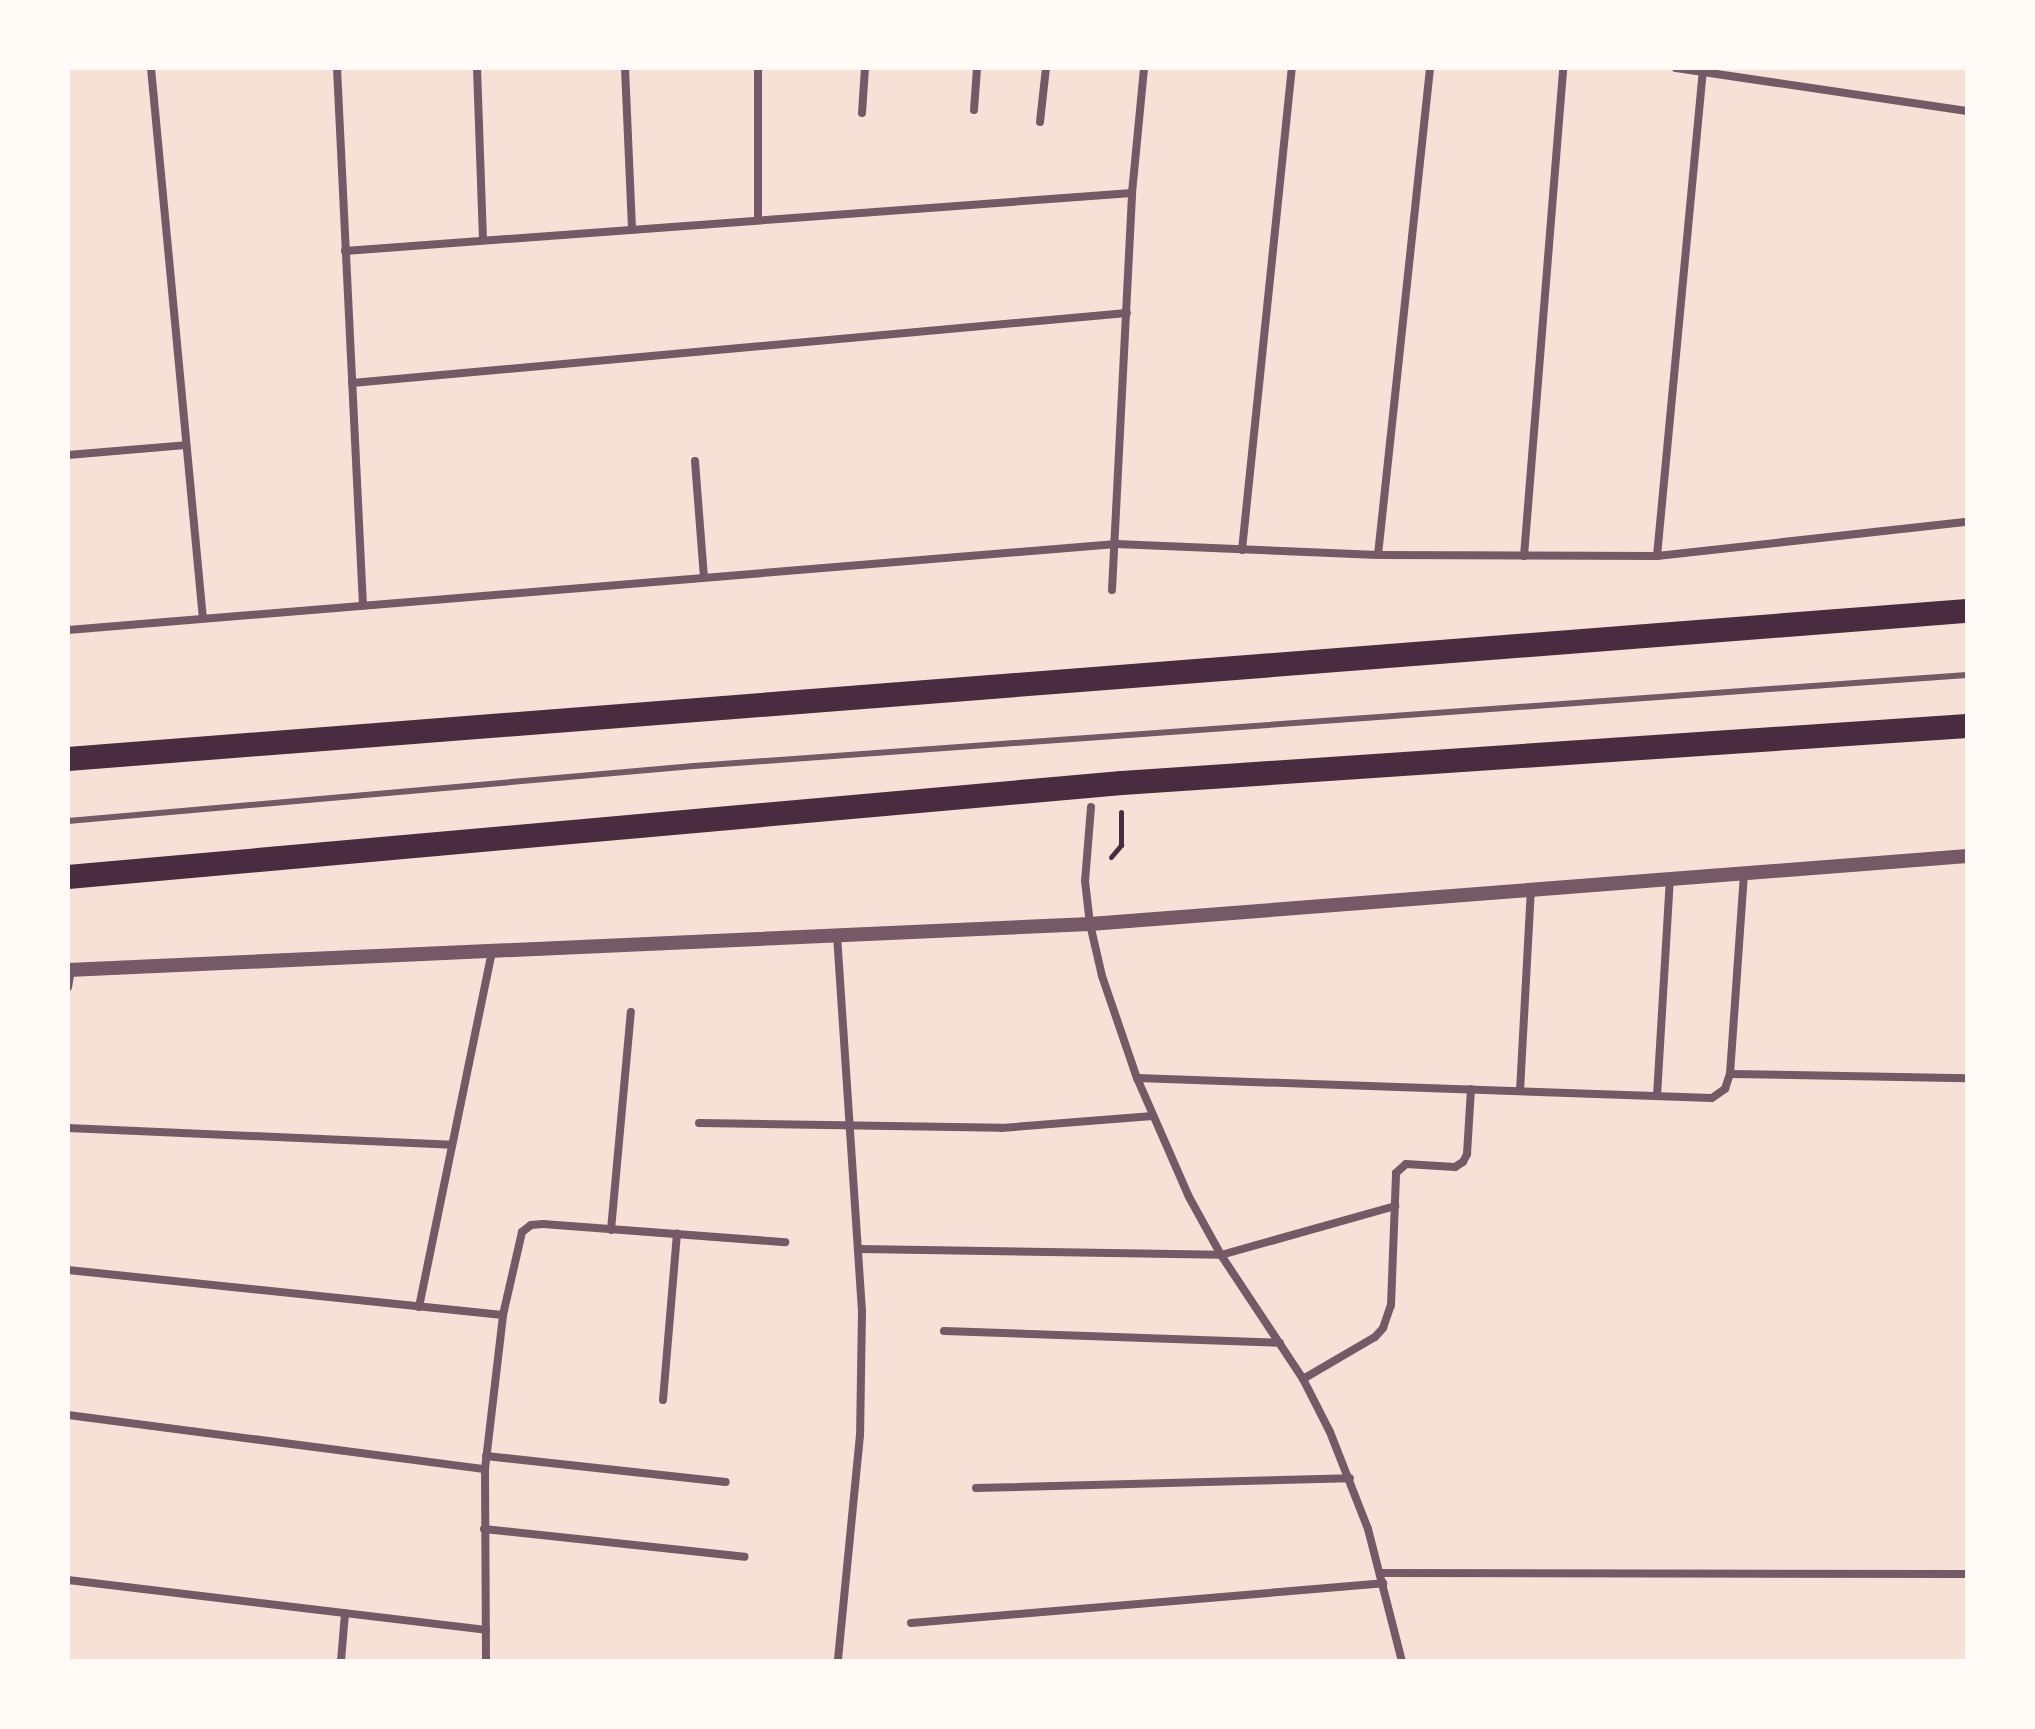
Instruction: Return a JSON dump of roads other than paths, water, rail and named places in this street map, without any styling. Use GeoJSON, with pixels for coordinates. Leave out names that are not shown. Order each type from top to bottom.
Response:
{"type":"FeatureCollection","features":[{"type":"Feature","properties":{"kind":"highway"},"geometry":{"type":"LineString","coordinates":[[68,759],[1967,611]]}},
{"type":"Feature","properties":{"kind":"highway"},"geometry":{"type":"LineString","coordinates":[[68,877],[1122,783],[1967,726]]}},
{"type":"Feature","properties":{"kind":"street"},"geometry":{"type":"LineString","coordinates":[[151,68],[203,619]]}},
{"type":"Feature","properties":{"kind":"street"},"geometry":{"type":"LineString","coordinates":[[337,68],[363,605]]}},
{"type":"Feature","properties":{"kind":"street"},"geometry":{"type":"LineString","coordinates":[[477,68],[483,240]]}},
{"type":"Feature","properties":{"kind":"street"},"geometry":{"type":"LineString","coordinates":[[625,68],[632,230]]}},
{"type":"Feature","properties":{"kind":"street"},"geometry":{"type":"LineString","coordinates":[[758,68],[758,220]]}},
{"type":"Feature","properties":{"kind":"street"},"geometry":{"type":"LineString","coordinates":[[862,113],[865,68]]}},
{"type":"Feature","properties":{"kind":"street"},"geometry":{"type":"LineString","coordinates":[[974,110],[977,68]]}},
{"type":"Feature","properties":{"kind":"street"},"geometry":{"type":"LineString","coordinates":[[1040,122],[1046,68]]}},
{"type":"Feature","properties":{"kind":"street"},"geometry":{"type":"LineString","coordinates":[[1112,590],[1132,193],[1144,68]]}},
{"type":"Feature","properties":{"kind":"street"},"geometry":{"type":"LineString","coordinates":[[1242,550],[1292,68]]}},
{"type":"Feature","properties":{"kind":"street"},"geometry":{"type":"LineString","coordinates":[[1378,555],[1430,68]]}},
{"type":"Feature","properties":{"kind":"street"},"geometry":{"type":"LineString","coordinates":[[1524,556],[1563,68]]}},
{"type":"Feature","properties":{"kind":"street"},"geometry":{"type":"LineString","coordinates":[[1676,68],[1967,111]]}},
{"type":"Feature","properties":{"kind":"street"},"geometry":{"type":"LineString","coordinates":[[1657,556],[1703,73]]}},
{"type":"Feature","properties":{"kind":"street"},"geometry":{"type":"LineString","coordinates":[[345,251],[1132,193]]}},
{"type":"Feature","properties":{"kind":"street"},"geometry":{"type":"LineString","coordinates":[[352,383],[1127,313]]}},
{"type":"Feature","properties":{"kind":"street"},"geometry":{"type":"LineString","coordinates":[[68,455],[186,445]]}},
{"type":"Feature","properties":{"kind":"street"},"geometry":{"type":"LineString","coordinates":[[695,461],[704,577]]}},
{"type":"Feature","properties":{"kind":"street"},"geometry":{"type":"LineString","coordinates":[[68,630],[1116,544],[1378,555],[1657,556],[1967,522]]}},
{"type":"Feature","properties":{"kind":"street"},"geometry":{"type":"LineString","coordinates":[[1091,807],[1085,881],[1090,924],[1102,976],[1137,1078],[1189,1197],[1221,1255],[1303,1379],[1350,1478],[1383,1583],[1402,1661]]}},
{"type":"Feature","properties":{"kind":"street"},"geometry":{"type":"LineString","coordinates":[[68,987],[70,970],[1090,924],[1967,856]]}},
{"type":"Feature","properties":{"kind":"street"},"geometry":{"type":"LineString","coordinates":[[1137,1078],[1712,1098],[1725,1089],[1730,1074],[1744,873]]}},
{"type":"Feature","properties":{"kind":"street"},"geometry":{"type":"LineString","coordinates":[[1657,1096],[1670,879]]}},
{"type":"Feature","properties":{"kind":"street"},"geometry":{"type":"LineString","coordinates":[[1520,1091],[1531,890]]}},
{"type":"Feature","properties":{"kind":"street"},"geometry":{"type":"LineString","coordinates":[[837,935],[862,1311],[860,1435],[838,1661]]}},
{"type":"Feature","properties":{"kind":"street"},"geometry":{"type":"LineString","coordinates":[[419,1307],[492,951]]}},
{"type":"Feature","properties":{"kind":"street"},"geometry":{"type":"LineString","coordinates":[[611,1230],[631,1012]]}},
{"type":"Feature","properties":{"kind":"street"},"geometry":{"type":"LineString","coordinates":[[1730,1074],[1967,1078]]}},
{"type":"Feature","properties":{"kind":"street"},"geometry":{"type":"LineString","coordinates":[[1303,1379],[1375,1337],[1383,1328],[1391,1305],[1396,1173],[1400,1167],[1455,1167],[1466,1158],[1471,1089]]}},
{"type":"Feature","properties":{"kind":"street"},"geometry":{"type":"LineString","coordinates":[[699,1123],[851,1128],[1001,1128],[1153,1116]]}},
{"type":"Feature","properties":{"kind":"street"},"geometry":{"type":"LineString","coordinates":[[68,1128],[452,1145]]}},
{"type":"Feature","properties":{"kind":"street"},"geometry":{"type":"LineString","coordinates":[[859,1249],[1221,1255],[1395,1206]]}},
{"type":"Feature","properties":{"kind":"street"},"geometry":{"type":"LineString","coordinates":[[486,1661],[486,1456],[503,1315],[521,1237],[526,1228],[543,1224],[785,1242]]}},
{"type":"Feature","properties":{"kind":"street"},"geometry":{"type":"LineString","coordinates":[[663,1400],[677,1234]]}},
{"type":"Feature","properties":{"kind":"street"},"geometry":{"type":"LineString","coordinates":[[68,1270],[503,1315]]}},
{"type":"Feature","properties":{"kind":"street"},"geometry":{"type":"LineString","coordinates":[[944,1331],[1280,1343]]}},
{"type":"Feature","properties":{"kind":"street"},"geometry":{"type":"LineString","coordinates":[[68,1415],[485,1469]]}},
{"type":"Feature","properties":{"kind":"street"},"geometry":{"type":"LineString","coordinates":[[486,1456],[726,1482]]}},
{"type":"Feature","properties":{"kind":"street"},"geometry":{"type":"LineString","coordinates":[[976,1488],[1350,1478]]}},
{"type":"Feature","properties":{"kind":"street"},"geometry":{"type":"LineString","coordinates":[[484,1529],[744,1557]]}},
{"type":"Feature","properties":{"kind":"street"},"geometry":{"type":"LineString","coordinates":[[1380,1573],[1967,1574]]}},
{"type":"Feature","properties":{"kind":"street"},"geometry":{"type":"LineString","coordinates":[[68,1580],[486,1630]]}},
{"type":"Feature","properties":{"kind":"street"},"geometry":{"type":"LineString","coordinates":[[911,1623],[1383,1583]]}},
{"type":"Feature","properties":{"kind":"street"},"geometry":{"type":"LineString","coordinates":[[341,1661],[345,1613]]}},
{"type":"Feature","properties":{"kind":"lane"},"geometry":{"type":"LineString","coordinates":[[68,821],[679,767],[1967,675]]}}]}
